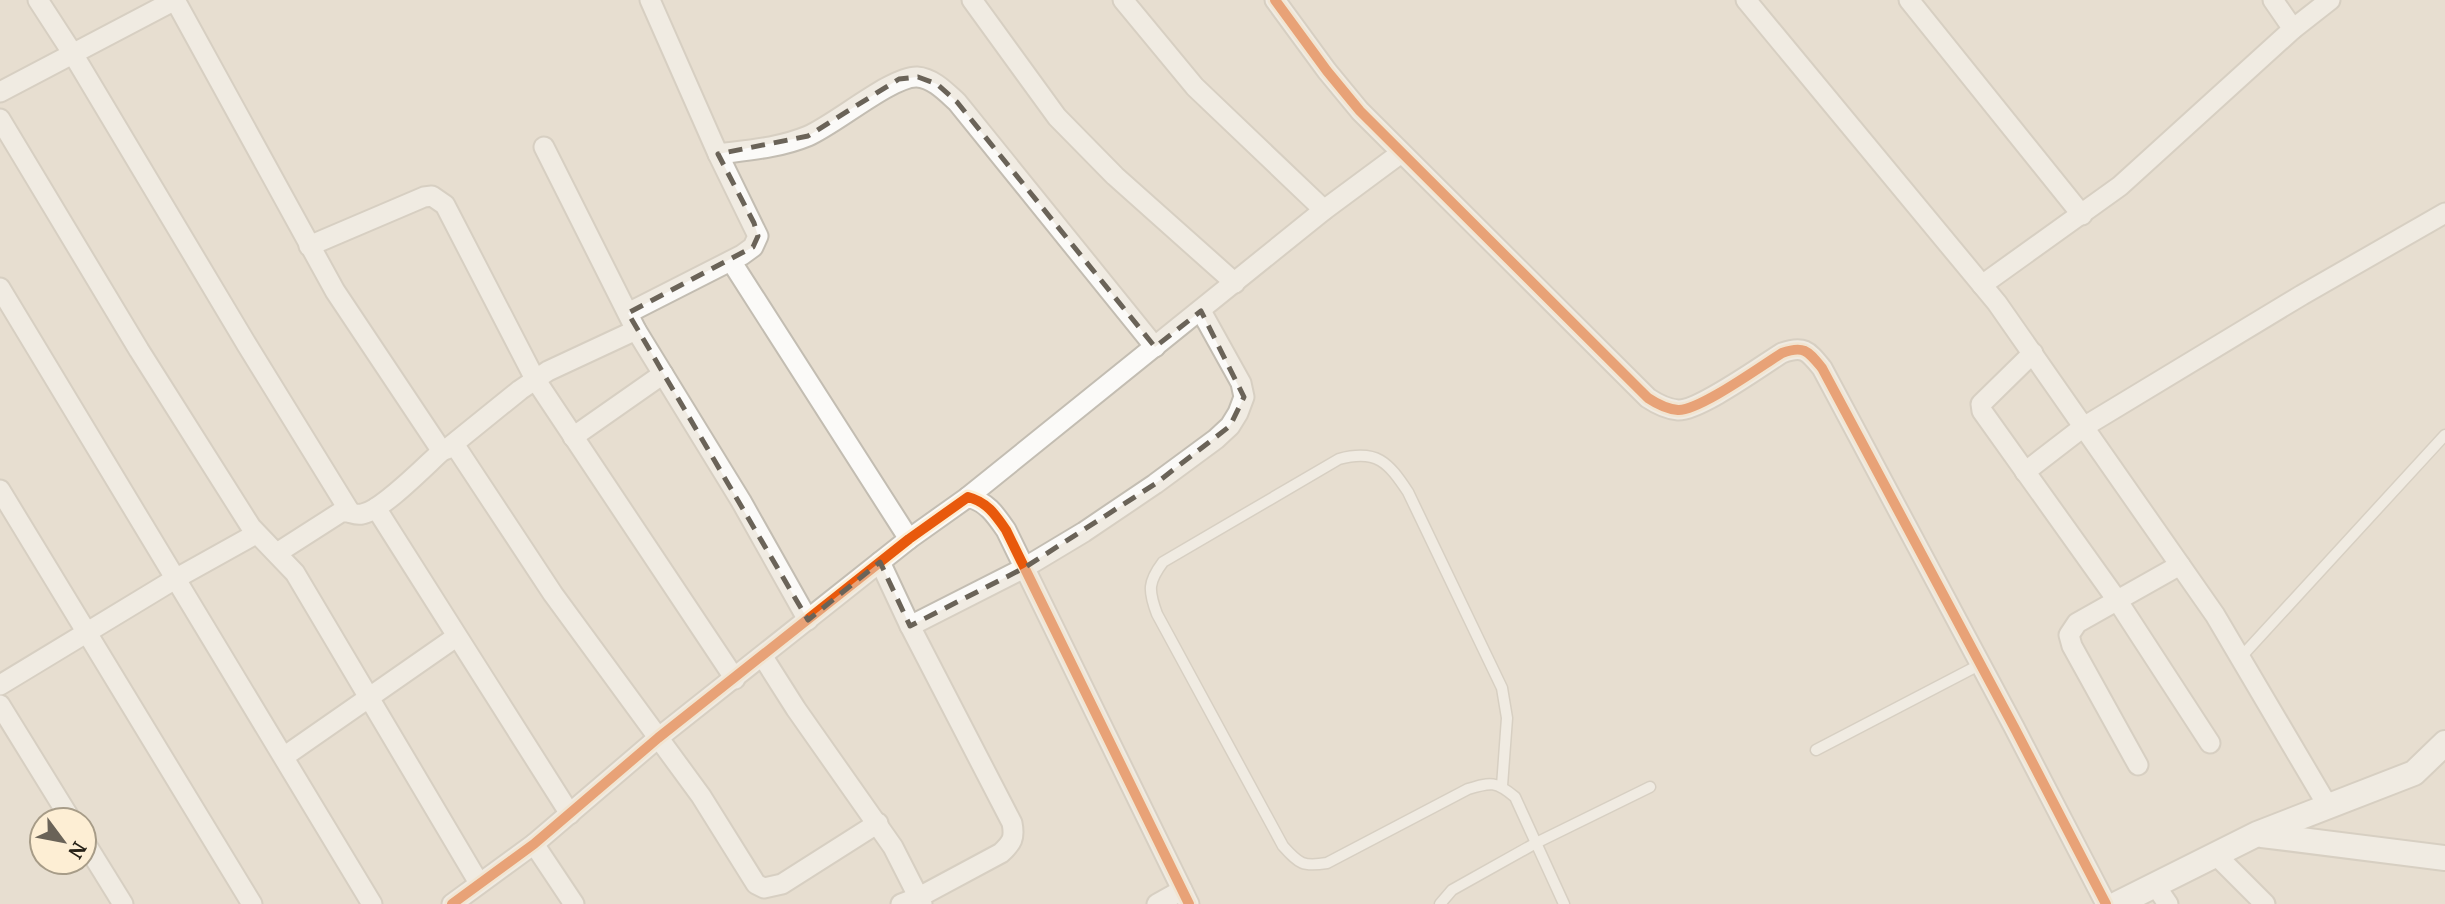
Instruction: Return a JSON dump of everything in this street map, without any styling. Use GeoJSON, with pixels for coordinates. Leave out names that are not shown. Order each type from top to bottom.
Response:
{"type":"FeatureCollection","features":[{"type":"Feature","properties":{"kind":"street"},"geometry":{"type":"LineString","coordinates":[[38,0],[350,512]]}},
{"type":"Feature","properties":{"kind":"street"},"geometry":{"type":"LineString","coordinates":[[0,92],[175,0],[334,291],[439,447],[449,447]]}},
{"type":"Feature","properties":{"kind":"street"},"geometry":{"type":"LineString","coordinates":[[277,553],[341,512],[361,515],[376,508],[535,379],[753,247],[758,236],[718,154],[650,0]]}},
{"type":"Feature","properties":{"kind":"street"},"geometry":{"type":"LineString","coordinates":[[972,0],[1026,77],[1076,137],[1115,176],[1235,283]]}},
{"type":"Feature","properties":{"kind":"street"},"geometry":{"type":"LineString","coordinates":[[1123,0],[1195,87],[1324,211]]}},
{"type":"Feature","properties":{"kind":"street"},"geometry":{"type":"LineString","coordinates":[[1275,0],[1360,111],[1648,398],[1663,407],[1680,410],[1700,404],[1782,353],[1797,348],[1810,353],[1822,368],[2106,904]]}},
{"type":"Feature","properties":{"kind":"street"},"geometry":{"type":"LineString","coordinates":[[1746,0],[1982,285],[2033,354],[2241,657],[2329,808]]}},
{"type":"Feature","properties":{"kind":"street"},"geometry":{"type":"LineString","coordinates":[[1909,0],[2082,215]]}},
{"type":"Feature","properties":{"kind":"street"},"geometry":{"type":"LineString","coordinates":[[2273,0],[2294,29]]}},
{"type":"Feature","properties":{"kind":"street"},"geometry":{"type":"LineString","coordinates":[[1982,285],[2082,215],[2147,162],[2294,29],[2330,0]]}},
{"type":"Feature","properties":{"kind":"street"},"geometry":{"type":"LineString","coordinates":[[718,154],[766,148],[808,136],[829,126],[899,79],[918,77],[937,84],[957,102],[1155,347]]}},
{"type":"Feature","properties":{"kind":"street"},"geometry":{"type":"LineString","coordinates":[[0,119],[139,350],[259,536],[295,573],[479,883]]}},
{"type":"Feature","properties":{"kind":"street"},"geometry":{"type":"LineString","coordinates":[[544,147],[632,321],[741,501],[808,620]]}},
{"type":"Feature","properties":{"kind":"street"},"geometry":{"type":"LineString","coordinates":[[452,904],[534,844],[658,738],[909,539],[968,497],[1324,211],[1401,153]]}},
{"type":"Feature","properties":{"kind":"street"},"geometry":{"type":"LineString","coordinates":[[309,246],[424,197],[439,199],[445,205],[535,379],[735,679]]}},
{"type":"Feature","properties":{"kind":"street"},"geometry":{"type":"LineString","coordinates":[[2025,472],[2082,428],[2445,213]]}},
{"type":"Feature","properties":{"kind":"street"},"geometry":{"type":"LineString","coordinates":[[731,261],[909,539]]}},
{"type":"Feature","properties":{"kind":"street"},"geometry":{"type":"LineString","coordinates":[[0,288],[372,904]]}},
{"type":"Feature","properties":{"kind":"street"},"geometry":{"type":"LineString","coordinates":[[909,626],[1024,568],[1084,531],[1155,484],[1230,426],[1244,397],[1241,383],[1201,311]]}},
{"type":"Feature","properties":{"kind":"street"},"geometry":{"type":"LineString","coordinates":[[2033,354],[1981,404],[1986,418],[2117,600],[2210,743]]}},
{"type":"Feature","properties":{"kind":"street"},"geometry":{"type":"LineString","coordinates":[[573,437],[663,374]]}},
{"type":"Feature","properties":{"kind":"street"},"geometry":{"type":"LineString","coordinates":[[449,447],[701,796],[756,884],[764,888],[782,884],[878,823]]}},
{"type":"Feature","properties":{"kind":"street"},"geometry":{"type":"LineString","coordinates":[[0,490],[252,904]]}},
{"type":"Feature","properties":{"kind":"street"},"geometry":{"type":"LineString","coordinates":[[968,497],[982,501],[994,512],[1006,530],[1185,897],[1157,904]]}},
{"type":"Feature","properties":{"kind":"street"},"geometry":{"type":"LineString","coordinates":[[376,508],[570,814]]}},
{"type":"Feature","properties":{"kind":"street"},"geometry":{"type":"LineString","coordinates":[[0,685],[175,579],[254,535],[259,536]]}},
{"type":"Feature","properties":{"kind":"street"},"geometry":{"type":"LineString","coordinates":[[763,657],[893,847],[914,902],[1001,853],[1011,843],[1014,835],[1012,823],[909,626],[880,562]]}},
{"type":"Feature","properties":{"kind":"street"},"geometry":{"type":"LineString","coordinates":[[2138,765],[2072,646],[2069,635],[2077,623],[2180,565]]}},
{"type":"Feature","properties":{"kind":"street"},"geometry":{"type":"LineString","coordinates":[[285,757],[456,637]]}},
{"type":"Feature","properties":{"kind":"street"},"geometry":{"type":"LineString","coordinates":[[0,705],[62,806]]}},
{"type":"Feature","properties":{"kind":"street"},"geometry":{"type":"LineString","coordinates":[[2414,773],[2445,743]]}},
{"type":"Feature","properties":{"kind":"street"},"geometry":{"type":"LineString","coordinates":[[2118,904],[2162,895],[2216,855],[2258,834],[2445,761]]}},
{"type":"Feature","properties":{"kind":"street"},"geometry":{"type":"LineString","coordinates":[[2258,834],[2445,858]]}},
{"type":"Feature","properties":{"kind":"street"},"geometry":{"type":"LineString","coordinates":[[534,844],[574,904]]}},
{"type":"Feature","properties":{"kind":"street"},"geometry":{"type":"LineString","coordinates":[[2216,855],[2265,904]]}},
{"type":"Feature","properties":{"kind":"street"},"geometry":{"type":"LineString","coordinates":[[98,864],[123,904]]}},
{"type":"Feature","properties":{"kind":"lane"},"geometry":{"type":"LineString","coordinates":[[2241,657],[2445,435]]}},
{"type":"Feature","properties":{"kind":"lane"},"geometry":{"type":"LineString","coordinates":[[1502,786],[1507,718],[1502,688],[1408,492],[1394,471],[1376,458],[1359,453],[1339,459],[1163,562],[1152,576],[1150,594],[1157,614],[1283,846],[1297,862],[1311,866],[1327,863],[1468,789],[1488,783],[1502,786],[1515,797],[1564,904]]}},
{"type":"Feature","properties":{"kind":"lane"},"geometry":{"type":"LineString","coordinates":[[1816,750],[1981,664]]}},
{"type":"Feature","properties":{"kind":"lane"},"geometry":{"type":"LineString","coordinates":[[1440,904],[1451,890],[1536,843],[1650,787]]}},
{"type":"Feature","properties":{"kind":"highlighted area"},"geometry":{"type":"Polygon","coordinates":[[[918,77],[937,84],[957,102],[1155,347],[1201,311],[1244,397],[1230,426],[1155,484],[1024,568],[910,626],[880,562],[808,620],[628,313],[753,247],[758,236],[754,223],[718,154],[808,136],[899,79],[918,77]]]}},
{"type":"Feature","properties":{"kind":"cycle path"},"geometry":{"type":"LineString","coordinates":[[1275,0],[1360,111],[1648,398],[1670,409],[1688,408],[1715,396],[1782,353],[1801,350],[1813,357],[1822,368],[2106,904]]}},
{"type":"Feature","properties":{"kind":"cycle path"},"geometry":{"type":"LineString","coordinates":[[452,904],[534,844],[658,738],[909,539],[968,497],[985,505],[1006,530],[1189,904]]}}]}
